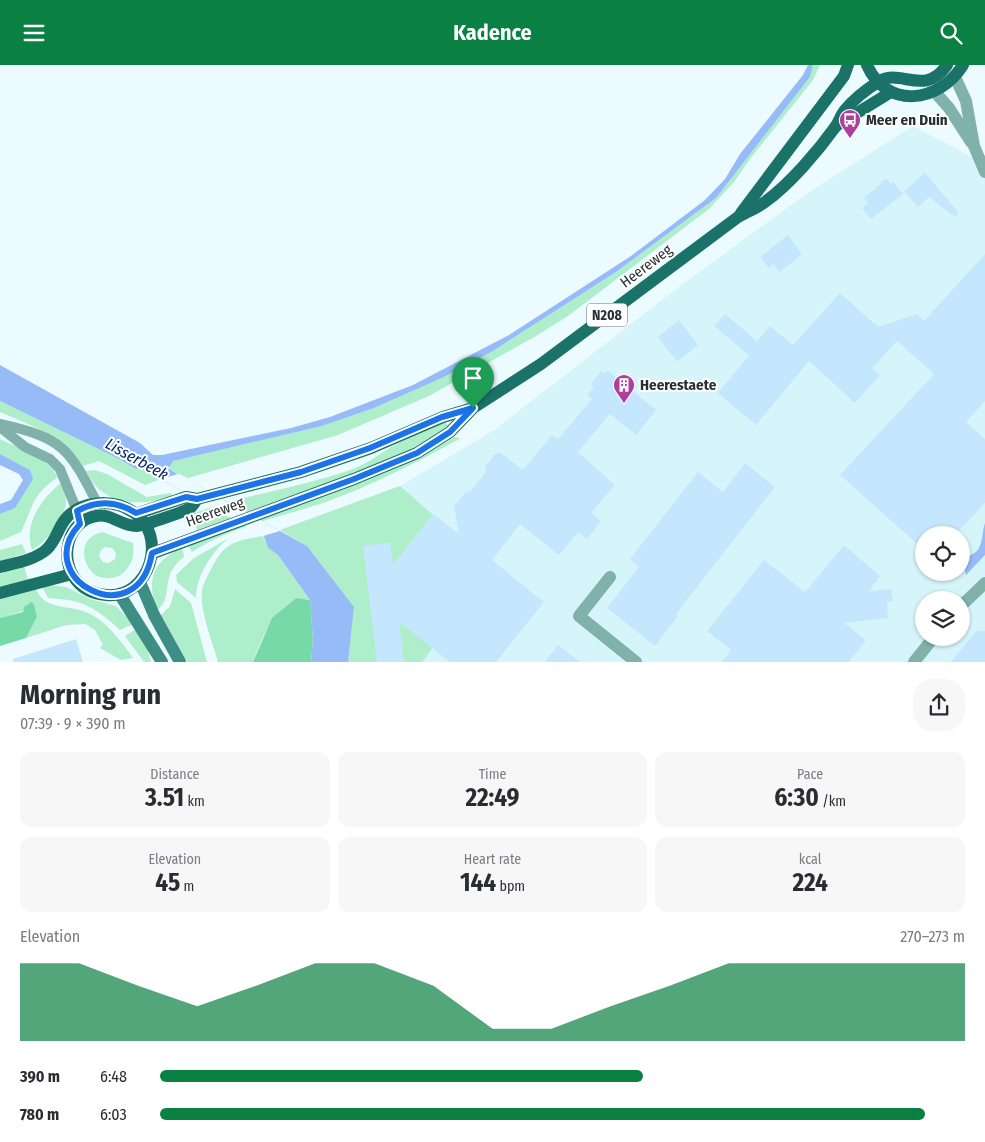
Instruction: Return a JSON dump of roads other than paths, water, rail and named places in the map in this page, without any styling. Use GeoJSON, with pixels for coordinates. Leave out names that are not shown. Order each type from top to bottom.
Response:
{"type":"FeatureCollection","features":[{"type":"Feature","properties":{"kind":"main road","name":"Heereweg"},"geometry":{"type":"LineString","coordinates":[[738,217],[844,76],[848,65]]}},
{"type":"Feature","properties":{"kind":"main road"},"geometry":{"type":"LineString","coordinates":[[867,65],[878,82],[891,92],[914,96],[935,92],[951,69]]}},
{"type":"Feature","properties":{"kind":"main road"},"geometry":{"type":"LineString","coordinates":[[878,82],[886,78],[915,82],[928,80],[940,73],[963,65]]}},
{"type":"Feature","properties":{"kind":"main road","name":"Heereweg"},"geometry":{"type":"LineString","coordinates":[[152,553],[354,479],[417,453],[450,432],[473,408],[541,364],[738,217],[764,203],[788,182],[836,126],[845,110],[878,82]]}},
{"type":"Feature","properties":{"kind":"main road","name":"Heereweg"},"geometry":{"type":"LineString","coordinates":[[836,126],[891,92]]}},
{"type":"Feature","properties":{"kind":"main road","name":"Heereweg"},"geometry":{"type":"LineString","coordinates":[[136,513],[186,497],[197,499],[301,472],[370,448],[442,417],[473,408]]}},
{"type":"Feature","properties":{"kind":"main road","name":"Heereweg"},"geometry":{"type":"LineString","coordinates":[[145,524],[191,507],[197,499]]}},
{"type":"Feature","properties":{"kind":"main road"},"geometry":{"type":"LineString","coordinates":[[0,567],[39,555],[52,544],[63,523],[77,511],[97,503],[120,505],[136,513],[145,524],[151,538],[152,553],[149,569],[140,582],[120,595],[104,595],[89,590],[72,574],[67,557],[72,533],[80,524],[77,511]]}},
{"type":"Feature","properties":{"kind":"main road","name":"N208"},"geometry":{"type":"LineString","coordinates":[[80,524],[96,516],[104,515],[136,526],[145,524]]}},
{"type":"Feature","properties":{"kind":"main road"},"geometry":{"type":"LineString","coordinates":[[0,593],[72,574]]}},
{"type":"Feature","properties":{"kind":"main road"},"geometry":{"type":"LineString","coordinates":[[140,582],[154,615],[180,662]]}},
{"type":"Feature","properties":{"kind":"main road"},"geometry":{"type":"LineString","coordinates":[[120,595],[162,662]]}},
{"type":"Feature","properties":{"kind":"street"},"geometry":{"type":"LineString","coordinates":[[951,69],[966,101],[974,146]]}},
{"type":"Feature","properties":{"kind":"street"},"geometry":{"type":"LineString","coordinates":[[935,92],[949,108],[974,146],[985,172]]}},
{"type":"Feature","properties":{"kind":"street"},"geometry":{"type":"LineString","coordinates":[[610,577],[579,616],[636,662]]}},
{"type":"Feature","properties":{"kind":"street"},"geometry":{"type":"LineString","coordinates":[[970,597],[985,583]]}},
{"type":"Feature","properties":{"kind":"street"},"geometry":{"type":"LineString","coordinates":[[914,662],[927,646]]}},
{"type":"Feature","properties":{"kind":"lane"},"geometry":{"type":"LineString","coordinates":[[0,425],[32,431],[62,446],[75,461],[97,503]]}},
{"type":"Feature","properties":{"kind":"lane"},"geometry":{"type":"LineString","coordinates":[[0,425],[25,447],[50,459],[60,469],[77,511]]}},
{"type":"Feature","properties":{"kind":"water","name":"Lisserbeek"},"geometry":{"type":"Polygon","coordinates":[[[808,65],[813,65],[810,77],[716,198],[616,272],[493,351],[442,378],[374,408],[322,426],[173,461],[167,468],[307,546],[354,607],[348,662],[311,662],[313,640],[310,600],[278,555],[268,548],[263,534],[140,468],[136,469],[0,401],[0,365],[140,443],[153,455],[162,455],[291,428],[330,417],[413,385],[509,335],[631,256],[705,200],[725,179],[740,154],[803,75],[808,65]]]}},
{"type":"Feature","properties":{"kind":"water"},"geometry":{"type":"Polygon","coordinates":[[[0,454],[30,470],[33,479],[15,508],[0,514],[0,504],[11,500],[23,480],[19,474],[0,465],[0,454]]]}},
{"type":"Feature","properties":{"kind":"water"},"geometry":{"type":"Polygon","coordinates":[[[985,523],[985,555],[970,571],[970,556],[976,552],[981,542],[985,523]]]}},
{"type":"Feature","properties":{"kind":"place","name":"Meer en Duin"},"geometry":{"type":"Point","coordinates":[850,139]}},
{"type":"Feature","properties":{"kind":"place","name":"Heerestaete"},"geometry":{"type":"Point","coordinates":[624,404]}}]}
